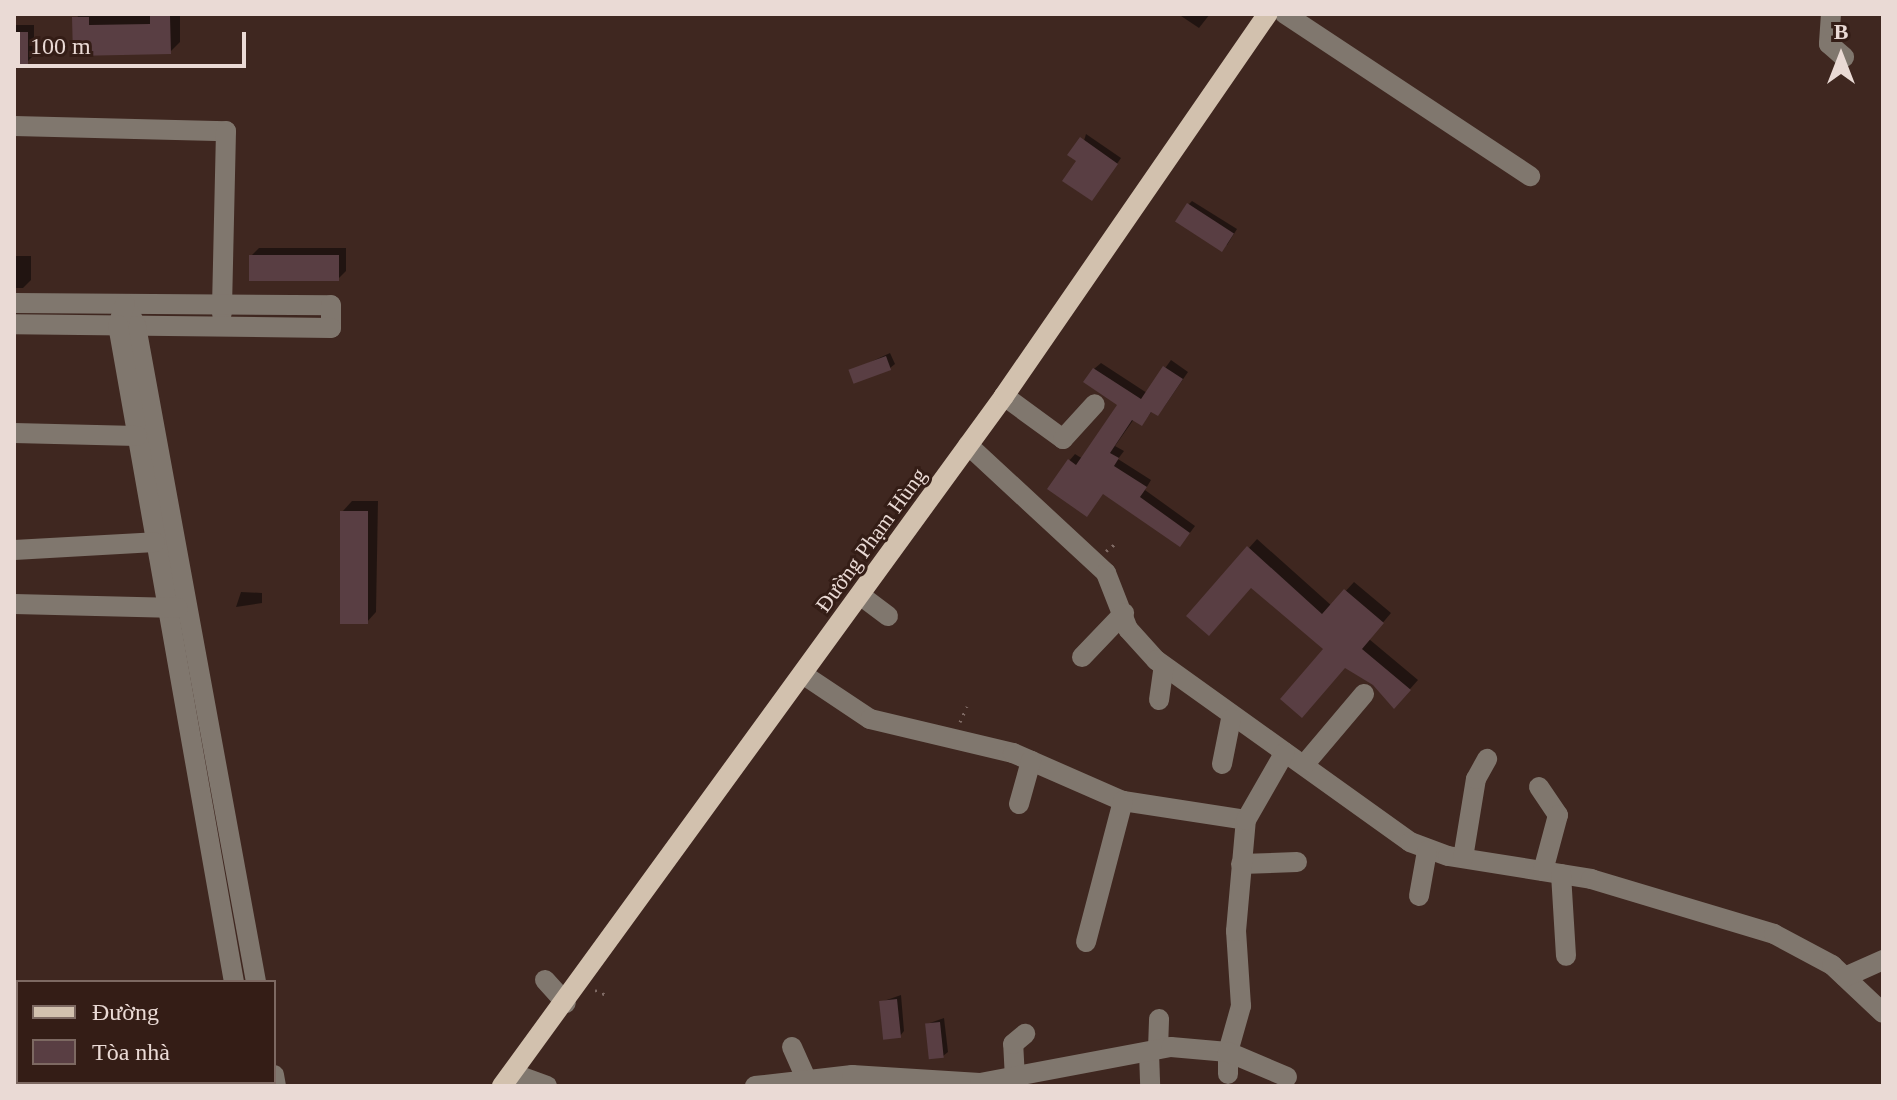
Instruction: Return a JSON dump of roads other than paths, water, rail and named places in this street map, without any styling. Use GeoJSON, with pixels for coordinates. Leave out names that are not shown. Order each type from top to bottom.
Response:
{"type":"FeatureCollection","features":[{"type":"Feature","properties":{"kind":"main road","name":"Đường Phạm Hùng"},"geometry":{"type":"LineString","coordinates":[[508,1080],[1004,396],[1268,14]]}},
{"type":"Feature","properties":{"kind":"street"},"geometry":{"type":"LineString","coordinates":[[1285,14],[1530,176]]}},
{"type":"Feature","properties":{"kind":"street"},"geometry":{"type":"LineString","coordinates":[[1831,14],[1829,44],[1844,57]]}},
{"type":"Feature","properties":{"kind":"street"},"geometry":{"type":"LineString","coordinates":[[14,126],[220,127],[226,131],[222,327]]}},
{"type":"Feature","properties":{"kind":"street"},"geometry":{"type":"LineString","coordinates":[[14,303],[331,305],[331,328],[14,324]]}},
{"type":"Feature","properties":{"kind":"street"},"geometry":{"type":"LineString","coordinates":[[125,304],[137,436],[165,609],[234,980]]}},
{"type":"Feature","properties":{"kind":"street"},"geometry":{"type":"LineString","coordinates":[[127,326],[186,608],[256,980]]}},
{"type":"Feature","properties":{"kind":"street"},"geometry":{"type":"LineString","coordinates":[[1004,396],[1063,439],[1095,404]]}},
{"type":"Feature","properties":{"kind":"street"},"geometry":{"type":"LineString","coordinates":[[14,433],[137,436]]}},
{"type":"Feature","properties":{"kind":"street"},"geometry":{"type":"LineString","coordinates":[[968,445],[1080,538],[1114,584],[1134,636],[1164,666],[1231,719],[1304,765],[1356,807],[1427,851],[1552,872],[1774,934],[1805,947],[1845,977],[1883,1013]]}},
{"type":"Feature","properties":{"kind":"street"},"geometry":{"type":"LineString","coordinates":[[14,550],[155,542]]}},
{"type":"Feature","properties":{"kind":"street"},"geometry":{"type":"LineString","coordinates":[[860,595],[888,616]]}},
{"type":"Feature","properties":{"kind":"street"},"geometry":{"type":"LineString","coordinates":[[14,604],[186,608]]}},
{"type":"Feature","properties":{"kind":"street"},"geometry":{"type":"LineString","coordinates":[[1082,657],[1124,613]]}},
{"type":"Feature","properties":{"kind":"street"},"geometry":{"type":"LineString","coordinates":[[1159,700],[1164,666]]}},
{"type":"Feature","properties":{"kind":"street"},"geometry":{"type":"LineString","coordinates":[[804,675],[870,719],[953,736],[1031,761],[1123,801],[1246,820]]}},
{"type":"Feature","properties":{"kind":"street"},"geometry":{"type":"LineString","coordinates":[[178,679],[199,677]]}},
{"type":"Feature","properties":{"kind":"street"},"geometry":{"type":"LineString","coordinates":[[1304,765],[1364,694]]}},
{"type":"Feature","properties":{"kind":"street"},"geometry":{"type":"LineString","coordinates":[[1222,764],[1231,719]]}},
{"type":"Feature","properties":{"kind":"street"},"geometry":{"type":"LineString","coordinates":[[1228,1074],[1228,1052],[1241,1006],[1236,931],[1246,820],[1285,752]]}},
{"type":"Feature","properties":{"kind":"street"},"geometry":{"type":"LineString","coordinates":[[1463,858],[1476,779],[1487,759]]}},
{"type":"Feature","properties":{"kind":"street"},"geometry":{"type":"LineString","coordinates":[[1019,804],[1031,761]]}},
{"type":"Feature","properties":{"kind":"street"},"geometry":{"type":"LineString","coordinates":[[1539,787],[1558,815],[1552,872],[1566,956]]}},
{"type":"Feature","properties":{"kind":"street"},"geometry":{"type":"LineString","coordinates":[[1086,942],[1123,801]]}},
{"type":"Feature","properties":{"kind":"street"},"geometry":{"type":"LineString","coordinates":[[1419,896],[1427,851]]}},
{"type":"Feature","properties":{"kind":"street"},"geometry":{"type":"LineString","coordinates":[[1241,864],[1297,862]]}},
{"type":"Feature","properties":{"kind":"street"},"geometry":{"type":"LineString","coordinates":[[224,929],[246,925]]}},
{"type":"Feature","properties":{"kind":"street"},"geometry":{"type":"LineString","coordinates":[[1845,977],[1883,960]]}},
{"type":"Feature","properties":{"kind":"street"},"geometry":{"type":"LineString","coordinates":[[545,980],[566,1003]]}},
{"type":"Feature","properties":{"kind":"street"},"geometry":{"type":"LineString","coordinates":[[1150,1086],[1159,1019]]}},
{"type":"Feature","properties":{"kind":"street"},"geometry":{"type":"LineString","coordinates":[[1015,1079],[1013,1044],[1025,1034]]}},
{"type":"Feature","properties":{"kind":"street"},"geometry":{"type":"LineString","coordinates":[[792,1047],[807,1080]]}},
{"type":"Feature","properties":{"kind":"street"},"geometry":{"type":"LineString","coordinates":[[766,1085],[830,1076],[927,1073],[980,1085],[1015,1079],[1038,1080],[1154,1050],[1228,1052],[1287,1077]]}},
{"type":"Feature","properties":{"kind":"street"},"geometry":{"type":"LineString","coordinates":[[830,1076],[833,1055]]}},
{"type":"Feature","properties":{"kind":"street"},"geometry":{"type":"LineString","coordinates":[[508,1080],[547,1086]]}}]}
